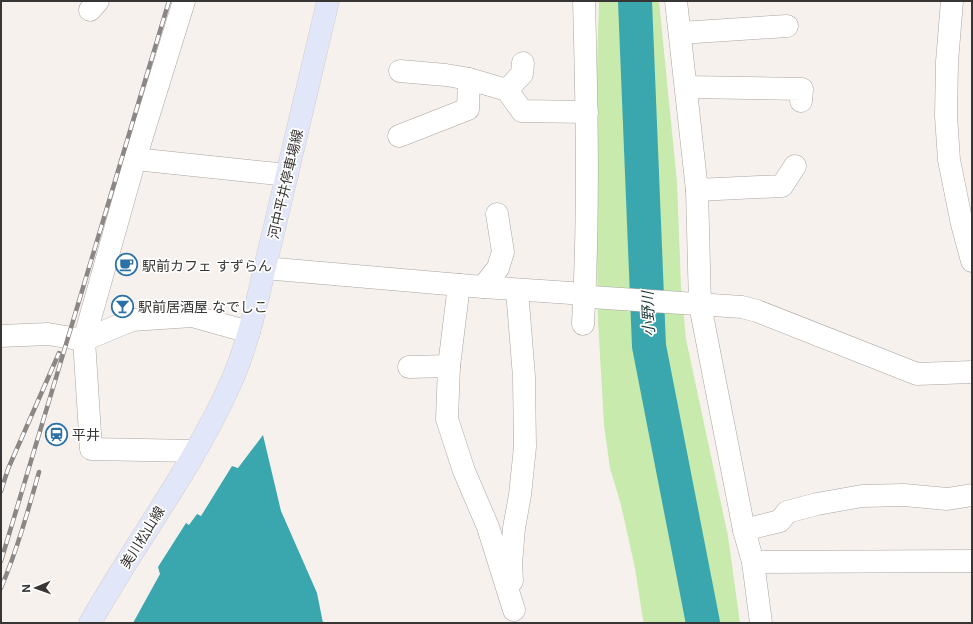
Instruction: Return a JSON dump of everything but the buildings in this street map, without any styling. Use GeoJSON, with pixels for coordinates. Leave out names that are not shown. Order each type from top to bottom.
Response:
{"type":"FeatureCollection","features":[{"type":"Feature","properties":{"kind":"main road","name":"河中平井停車場線"},"geometry":{"type":"LineString","coordinates":[[195,451],[218,410],[250,332],[328,1]]}},
{"type":"Feature","properties":{"kind":"main road","name":"美川松山線"},"geometry":{"type":"LineString","coordinates":[[90,623],[105,596],[195,451]]}},
{"type":"Feature","properties":{"kind":"street"},"geometry":{"type":"LineString","coordinates":[[184,1],[135,159],[84,340],[91,449],[195,451]]}},
{"type":"Feature","properties":{"kind":"street"},"geometry":{"type":"LineString","coordinates":[[583,324],[587,297],[587,112],[584,1]]}},
{"type":"Feature","properties":{"kind":"street"},"geometry":{"type":"LineString","coordinates":[[676,1],[697,190],[696,304],[744,530],[753,562],[760,623]]}},
{"type":"Feature","properties":{"kind":"street"},"geometry":{"type":"LineString","coordinates":[[952,1],[946,116],[949,160],[971,252]]}},
{"type":"Feature","properties":{"kind":"street"},"geometry":{"type":"LineString","coordinates":[[680,33],[786,26]]}},
{"type":"Feature","properties":{"kind":"street"},"geometry":{"type":"LineString","coordinates":[[507,90],[522,74],[523,63]]}},
{"type":"Feature","properties":{"kind":"street"},"geometry":{"type":"LineString","coordinates":[[400,71],[446,75],[469,79],[507,90],[522,111],[587,112]]}},
{"type":"Feature","properties":{"kind":"street"},"geometry":{"type":"LineString","coordinates":[[400,136],[468,109],[469,79]]}},
{"type":"Feature","properties":{"kind":"street"},"geometry":{"type":"LineString","coordinates":[[686,87],[802,89],[801,101]]}},
{"type":"Feature","properties":{"kind":"street"},"geometry":{"type":"LineString","coordinates":[[135,159],[287,175]]}},
{"type":"Feature","properties":{"kind":"street"},"geometry":{"type":"LineString","coordinates":[[697,190],[782,186],[795,166]]}},
{"type":"Feature","properties":{"kind":"street"},"geometry":{"type":"LineString","coordinates":[[483,287],[498,268],[503,252],[497,214]]}},
{"type":"Feature","properties":{"kind":"street"},"geometry":{"type":"LineString","coordinates":[[264,268],[517,290],[571,292],[587,297],[742,306],[917,374],[972,372]]}},
{"type":"Feature","properties":{"kind":"street"},"geometry":{"type":"LineString","coordinates":[[459,285],[449,366],[447,419],[464,471],[488,527],[516,616]]}},
{"type":"Feature","properties":{"kind":"street"},"geometry":{"type":"LineString","coordinates":[[516,616],[510,564],[525,447],[524,377],[517,290]]}},
{"type":"Feature","properties":{"kind":"street"},"geometry":{"type":"LineString","coordinates":[[1,336],[48,334],[84,340],[132,320],[192,316],[250,332]]}},
{"type":"Feature","properties":{"kind":"street"},"geometry":{"type":"LineString","coordinates":[[409,367],[449,366]]}},
{"type":"Feature","properties":{"kind":"street"},"geometry":{"type":"LineString","coordinates":[[744,530],[780,521],[787,512],[817,504],[862,496],[904,495],[947,500],[972,495]]}},
{"type":"Feature","properties":{"kind":"street"},"geometry":{"type":"LineString","coordinates":[[753,562],[972,561]]}},
{"type":"Feature","properties":{"kind":"green space"},"geometry":{"type":"Polygon","coordinates":[[[599,1],[659,1],[677,182],[681,287],[686,339],[728,536],[740,623],[644,623],[643,620],[635,568],[621,505],[610,468],[604,425],[598,321],[595,130],[599,1]]]}},
{"type":"Feature","properties":{"kind":"water"},"geometry":{"type":"Polygon","coordinates":[[[263,435],[281,511],[317,593],[323,623],[133,623],[160,574],[158,567],[186,523],[189,525],[197,514],[201,516],[232,466],[238,468],[263,435]]]}},
{"type":"Feature","properties":{"kind":"waterway","name":"小野川"},"geometry":{"type":"LineString","coordinates":[[635,1],[649,346],[703,623]]}},
{"type":"Feature","properties":{"kind":"railway"},"geometry":{"type":"LineString","coordinates":[[1,561],[169,1]]}},
{"type":"Feature","properties":{"kind":"railway"},"geometry":{"type":"LineString","coordinates":[[1,491],[8,469],[59,353]]}},
{"type":"Feature","properties":{"kind":"railway"},"geometry":{"type":"LineString","coordinates":[[1,588],[17,545],[39,472]]}},
{"type":"Feature","properties":{"kind":"place","name":"駅前カフェ すずらん"},"geometry":{"type":"Point","coordinates":[126,265]}},
{"type":"Feature","properties":{"kind":"place","name":"駅前居酒屋 なでしこ"},"geometry":{"type":"Point","coordinates":[123,306]}},
{"type":"Feature","properties":{"kind":"place","name":"平井"},"geometry":{"type":"Point","coordinates":[56,434]}}]}
